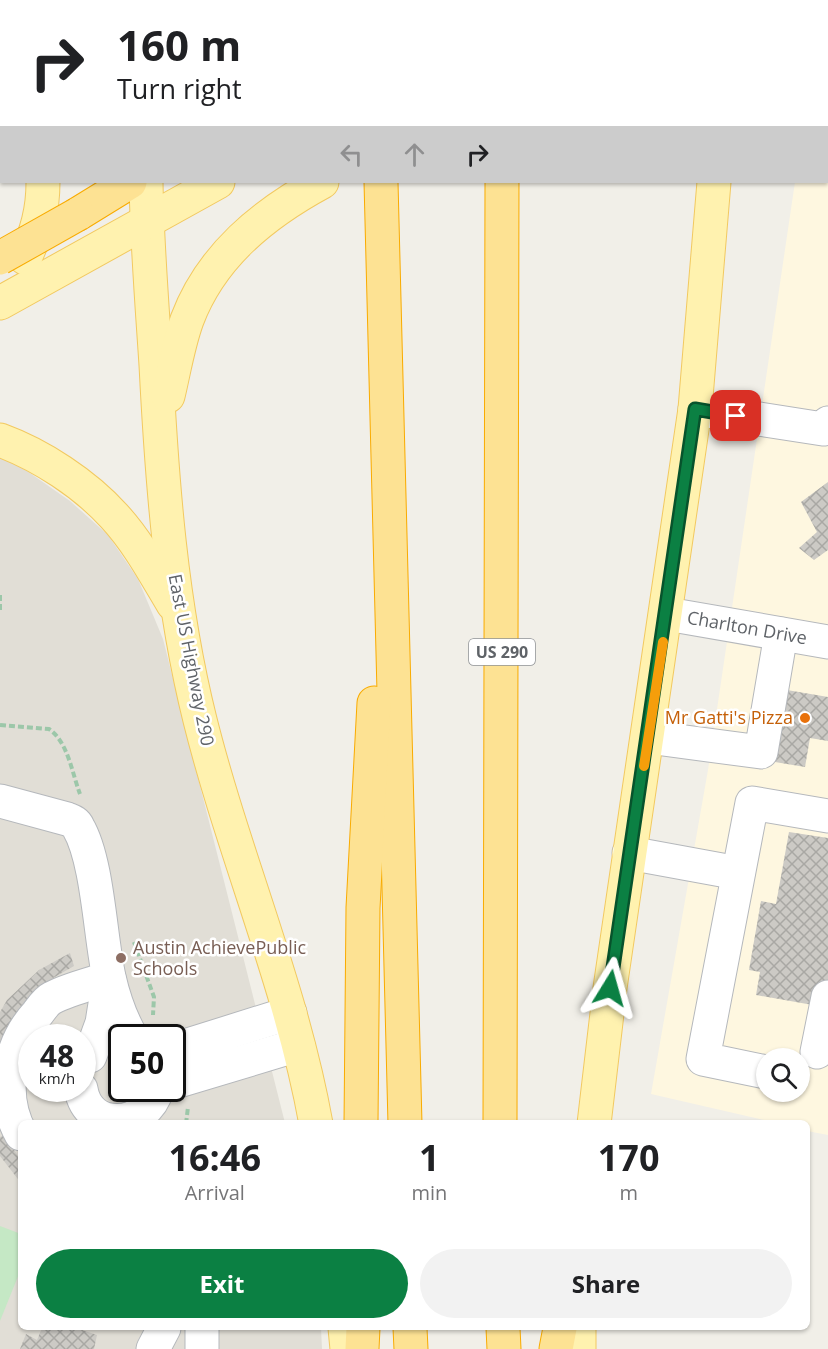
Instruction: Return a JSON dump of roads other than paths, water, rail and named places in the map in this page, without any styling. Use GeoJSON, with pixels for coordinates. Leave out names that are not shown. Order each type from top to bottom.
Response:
{"type":"FeatureCollection","features":[{"type":"Feature","properties":{"kind":"highway"},"geometry":{"type":"LineString","coordinates":[[0,258],[128,183]]}},
{"type":"Feature","properties":{"kind":"highway"},"geometry":{"type":"LineString","coordinates":[[381,183],[405,1120]]}},
{"type":"Feature","properties":{"kind":"highway","name":"US 290"},"geometry":{"type":"LineString","coordinates":[[500,1120],[502,183]]}},
{"type":"Feature","properties":{"kind":"highway"},"geometry":{"type":"LineString","coordinates":[[361,1120],[363,908],[375,666],[389,552]]}},
{"type":"Feature","properties":{"kind":"highway"},"geometry":{"type":"LineString","coordinates":[[362,1349],[363,1330]]}},
{"type":"Feature","properties":{"kind":"highway"},"geometry":{"type":"LineString","coordinates":[[410,1330],[411,1349]]}},
{"type":"Feature","properties":{"kind":"highway"},"geometry":{"type":"LineString","coordinates":[[504,1330],[504,1349]]}},
{"type":"Feature","properties":{"kind":"highway"},"geometry":{"type":"LineString","coordinates":[[556,1349],[560,1330]]}},
{"type":"Feature","properties":{"kind":"main road","name":"East US Highway 290"},"geometry":{"type":"LineString","coordinates":[[146,183],[166,514],[181,617],[199,717],[221,799],[279,973],[298,1044],[314,1120]]}},
{"type":"Feature","properties":{"kind":"main road"},"geometry":{"type":"LineString","coordinates":[[0,303],[216,183]]}},
{"type":"Feature","properties":{"kind":"main road"},"geometry":{"type":"LineString","coordinates":[[160,436],[187,321],[209,277],[222,258],[250,229],[284,204],[320,183]]}},
{"type":"Feature","properties":{"kind":"main road"},"geometry":{"type":"LineString","coordinates":[[703,183],[713,197]]}},
{"type":"Feature","properties":{"kind":"main road"},"geometry":{"type":"LineString","coordinates":[[595,1120],[629,853],[667,614],[695,409],[713,197],[723,183]]}},
{"type":"Feature","properties":{"kind":"main road"},"geometry":{"type":"LineString","coordinates":[[0,290],[24,260],[38,230],[43,191]]}},
{"type":"Feature","properties":{"kind":"main road"},"geometry":{"type":"LineString","coordinates":[[0,440],[41,460],[76,483],[114,516],[143,554],[181,617]]}},
{"type":"Feature","properties":{"kind":"main road"},"geometry":{"type":"LineString","coordinates":[[345,1330],[347,1349]]}},
{"type":"Feature","properties":{"kind":"main road"},"geometry":{"type":"LineString","coordinates":[[579,1330],[579,1349]]}},
{"type":"Feature","properties":{"kind":"street"},"geometry":{"type":"LineString","coordinates":[[695,409],[823,429],[828,423]]}},
{"type":"Feature","properties":{"kind":"street","name":"Charlton Drive"},"geometry":{"type":"LineString","coordinates":[[667,614],[828,642]]}},
{"type":"Feature","properties":{"kind":"street"},"geometry":{"type":"LineString","coordinates":[[648,736],[761,752],[781,634]]}},
{"type":"Feature","properties":{"kind":"street"},"geometry":{"type":"LineString","coordinates":[[0,801],[67,819],[75,822],[79,828],[90,861],[109,978],[124,1024]]}},
{"type":"Feature","properties":{"kind":"street"},"geometry":{"type":"LineString","coordinates":[[756,1070],[703,1059],[752,803],[828,816]]}},
{"type":"Feature","properties":{"kind":"street"},"geometry":{"type":"LineString","coordinates":[[629,853],[738,873]]}},
{"type":"Feature","properties":{"kind":"street"},"geometry":{"type":"LineString","coordinates":[[96,1038],[102,1023],[109,978]]}},
{"type":"Feature","properties":{"kind":"street"},"geometry":{"type":"LineString","coordinates":[[18,1126],[10,1105],[9,1077],[15,1050],[26,1026],[51,998],[109,978]]}},
{"type":"Feature","properties":{"kind":"street"},"geometry":{"type":"LineString","coordinates":[[815,1053],[828,998]]}},
{"type":"Feature","properties":{"kind":"street"},"geometry":{"type":"LineString","coordinates":[[186,1046],[290,1013]]}},
{"type":"Feature","properties":{"kind":"street"},"geometry":{"type":"LineString","coordinates":[[186,1079],[298,1044]]}},
{"type":"Feature","properties":{"kind":"street"},"geometry":{"type":"LineString","coordinates":[[85,1102],[106,1120]]}},
{"type":"Feature","properties":{"kind":"street"},"geometry":{"type":"LineString","coordinates":[[130,1120],[152,1106]]}},
{"type":"Feature","properties":{"kind":"street"},"geometry":{"type":"LineString","coordinates":[[153,1349],[163,1330]]}},
{"type":"Feature","properties":{"kind":"street"},"geometry":{"type":"LineString","coordinates":[[202,1330],[202,1349]]}},
{"type":"Feature","properties":{"kind":"place","name":"Mr Gatti's Pizza"},"geometry":{"type":"Point","coordinates":[805,718]}},
{"type":"Feature","properties":{"kind":"place","name":"Austin AchievePublic Schools"},"geometry":{"type":"Point","coordinates":[121,958]}}]}
